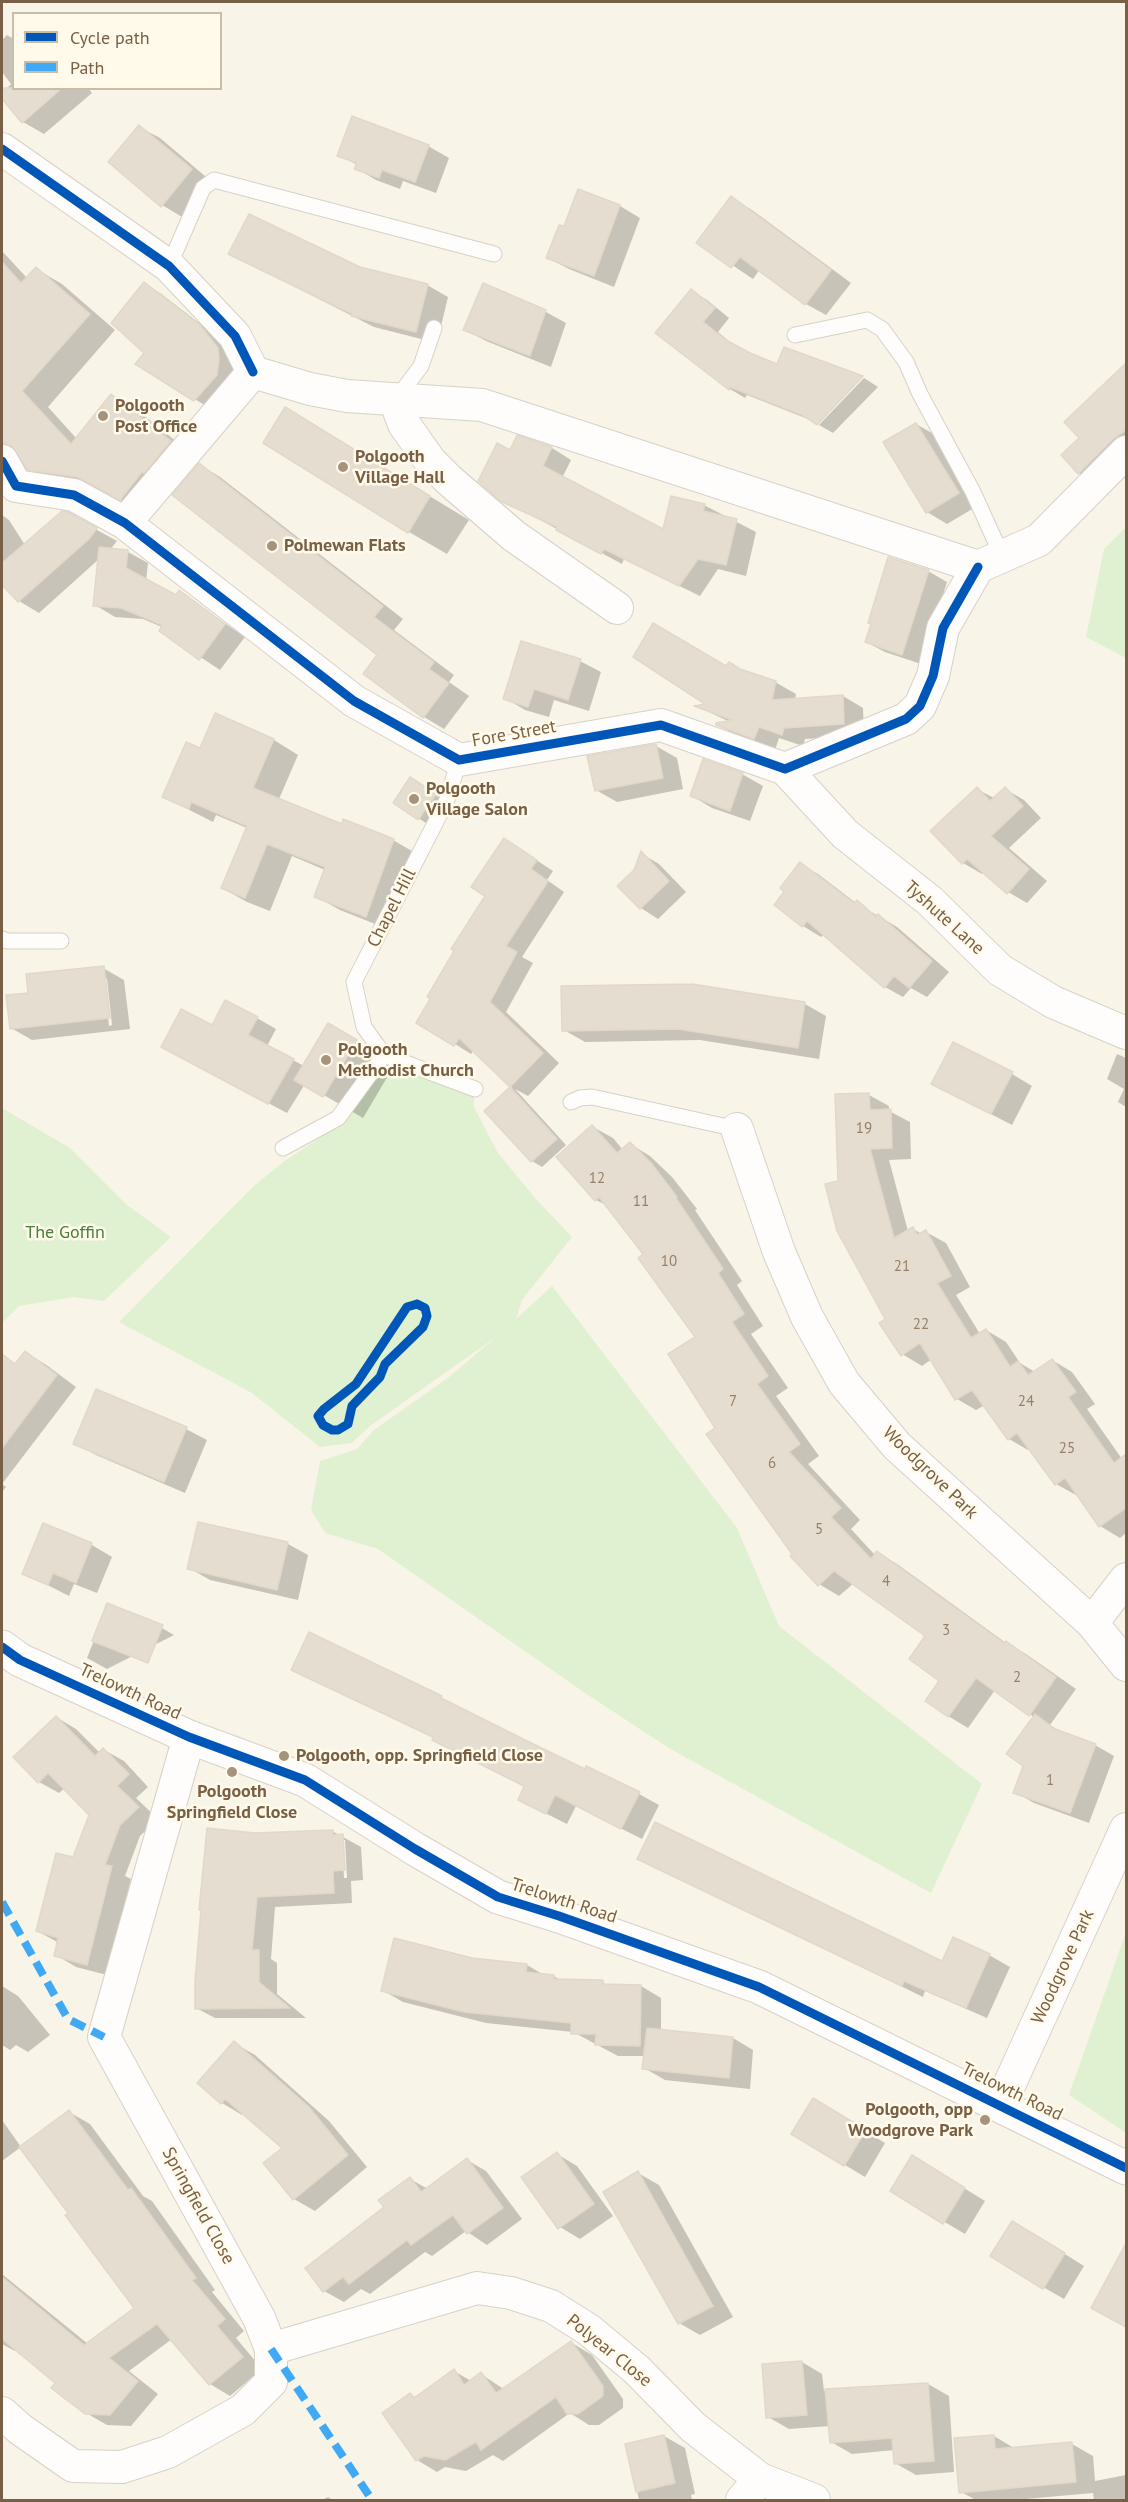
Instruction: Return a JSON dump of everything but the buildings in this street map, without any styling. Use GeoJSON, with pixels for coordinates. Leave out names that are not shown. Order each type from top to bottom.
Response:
{"type":"FeatureCollection","features":[{"type":"Feature","properties":{"kind":"street"},"geometry":{"type":"LineString","coordinates":[[2,149],[169,266],[235,336],[253,372],[329,393],[395,400],[482,405],[990,562]]}},
{"type":"Feature","properties":{"kind":"street"},"geometry":{"type":"LineString","coordinates":[[125,523],[253,372]]}},
{"type":"Feature","properties":{"kind":"street"},"geometry":{"type":"LineString","coordinates":[[395,400],[404,424],[430,462],[448,480],[514,536],[617,608]]}},
{"type":"Feature","properties":{"kind":"street"},"geometry":{"type":"LineString","coordinates":[[785,769],[906,719],[920,706],[933,676],[943,628],[990,562],[1039,540],[1126,452]]}},
{"type":"Feature","properties":{"kind":"street","name":"Fore Street"},"geometry":{"type":"LineString","coordinates":[[6,480],[74,495],[125,523],[354,701],[459,760],[661,725],[785,769]]}},
{"type":"Feature","properties":{"kind":"street","name":"Tyshute Lane"},"geometry":{"type":"LineString","coordinates":[[785,769],[845,834],[930,902],[1000,970],[1053,1002],[1126,1033]]}},
{"type":"Feature","properties":{"kind":"street","name":"Woodgrove Park"},"geometry":{"type":"LineString","coordinates":[[737,1129],[779,1252],[807,1317],[844,1383],[897,1446],[1092,1623],[1126,1665]]}},
{"type":"Feature","properties":{"kind":"street"},"geometry":{"type":"LineString","coordinates":[[1092,1623],[1126,1579]]}},
{"type":"Feature","properties":{"kind":"street","name":"Trelowth Road"},"geometry":{"type":"LineString","coordinates":[[2,1647],[20,1660],[189,1737],[305,1780],[415,1849],[498,1897],[559,1916],[759,1987],[1126,2168]]}},
{"type":"Feature","properties":{"kind":"street","name":"Springfield Close"},"geometry":{"type":"LineString","coordinates":[[2,2413],[20,2429],[73,2466],[122,2467],[168,2452],[243,2410],[271,2382],[271,2349],[259,2318],[104,2037],[189,1737]]}},
{"type":"Feature","properties":{"kind":"street","name":"Woodgrove Park"},"geometry":{"type":"LineString","coordinates":[[1000,2105],[1126,1829]]}},
{"type":"Feature","properties":{"kind":"street","name":"Polyear Close"},"geometry":{"type":"LineString","coordinates":[[271,2349],[477,2288],[512,2293],[551,2306],[589,2330],[637,2370],[751,2490],[814,2500]]}},
{"type":"Feature","properties":{"kind":"lane"},"geometry":{"type":"LineString","coordinates":[[169,266],[203,188],[214,180],[494,254]]}},
{"type":"Feature","properties":{"kind":"lane"},"geometry":{"type":"LineString","coordinates":[[795,335],[867,320],[882,329],[906,362],[920,394],[973,492],[990,562]]}},
{"type":"Feature","properties":{"kind":"lane"},"geometry":{"type":"LineString","coordinates":[[395,400],[421,366],[434,328]]}},
{"type":"Feature","properties":{"kind":"lane","name":"Chapel Hill"},"geometry":{"type":"LineString","coordinates":[[384,1055],[364,1027],[354,982],[447,800],[459,760]]}},
{"type":"Feature","properties":{"kind":"lane"},"geometry":{"type":"LineString","coordinates":[[2,939],[61,941]]}},
{"type":"Feature","properties":{"kind":"lane"},"geometry":{"type":"LineString","coordinates":[[283,1148],[338,1118],[384,1055],[475,1089]]}},
{"type":"Feature","properties":{"kind":"lane"},"geometry":{"type":"LineString","coordinates":[[571,1102],[580,1098],[592,1097],[737,1129]]}},
{"type":"Feature","properties":{"kind":"green space"},"geometry":{"type":"Polygon","coordinates":[[[1126,527],[1126,658],[1086,637],[1104,549],[1126,527]]]}},
{"type":"Feature","properties":{"kind":"green space"},"geometry":{"type":"Polygon","coordinates":[[[386,1063],[474,1094],[474,1107],[498,1153],[536,1199],[572,1237],[522,1300],[516,1319],[552,1286],[737,1528],[779,1626],[982,1784],[931,1893],[667,1747],[378,1549],[325,1533],[311,1510],[320,1461],[357,1449],[374,1430],[449,1377],[496,1337],[370,1426],[352,1443],[320,1447],[252,1393],[119,1322],[255,1185],[283,1162],[345,1121],[386,1063]]]}},
{"type":"Feature","properties":{"kind":"green space","name":"The Goffin"},"geometry":{"type":"Polygon","coordinates":[[[2,1108],[70,1148],[127,1205],[171,1237],[104,1301],[73,1297],[19,1306],[2,1323],[2,1108]]]}},
{"type":"Feature","properties":{"kind":"green space"},"geometry":{"type":"Polygon","coordinates":[[[1126,1932],[1126,2133],[1069,2095],[1126,1932]]]}},
{"type":"Feature","properties":{"kind":"marked path"},"geometry":{"type":"LineString","coordinates":[[2,1902],[68,2019],[104,2037]]}},
{"type":"Feature","properties":{"kind":"marked path"},"geometry":{"type":"LineString","coordinates":[[271,2349],[372,2500]]}},
{"type":"Feature","properties":{"kind":"cycle path"},"geometry":{"type":"LineString","coordinates":[[2,149],[169,266],[235,336],[253,372]]}},
{"type":"Feature","properties":{"kind":"cycle path"},"geometry":{"type":"LineString","coordinates":[[2,461],[16,486],[74,495],[125,523],[354,701],[459,760],[661,725],[785,769],[906,719],[920,706],[933,676],[943,628],[978,567]]}},
{"type":"Feature","properties":{"kind":"cycle path"},"geometry":{"type":"LineString","coordinates":[[417,1304],[425,1308],[427,1316],[423,1327],[385,1364],[380,1377],[352,1406],[348,1424],[338,1430],[332,1430],[323,1425],[318,1416],[356,1384],[407,1307],[417,1304]]}},
{"type":"Feature","properties":{"kind":"cycle path"},"geometry":{"type":"LineString","coordinates":[[2,1647],[20,1660],[189,1737],[305,1780],[415,1849],[498,1897],[559,1916],[759,1987],[1126,2168]]}},
{"type":"Feature","properties":{"kind":"place","name":"Polgooth Post Office"},"geometry":{"type":"Point","coordinates":[103,416]}},
{"type":"Feature","properties":{"kind":"place","name":"Polgooth Village Hall"},"geometry":{"type":"Point","coordinates":[343,467]}},
{"type":"Feature","properties":{"kind":"place","name":"Polmewan Flats"},"geometry":{"type":"Point","coordinates":[272,546]}},
{"type":"Feature","properties":{"kind":"place","name":"Polgooth Village Salon"},"geometry":{"type":"Point","coordinates":[414,799]}},
{"type":"Feature","properties":{"kind":"place","name":"Polgooth Methodist Church"},"geometry":{"type":"Point","coordinates":[326,1060]}},
{"type":"Feature","properties":{"kind":"place","name":"Polgooth, opp. Springfield Close"},"geometry":{"type":"Point","coordinates":[284,1756]}},
{"type":"Feature","properties":{"kind":"place","name":"Polgooth Springfield Close"},"geometry":{"type":"Point","coordinates":[232,1772]}},
{"type":"Feature","properties":{"kind":"place","name":"Polgooth, opp Woodgrove Park"},"geometry":{"type":"Point","coordinates":[985,2120]}}]}
